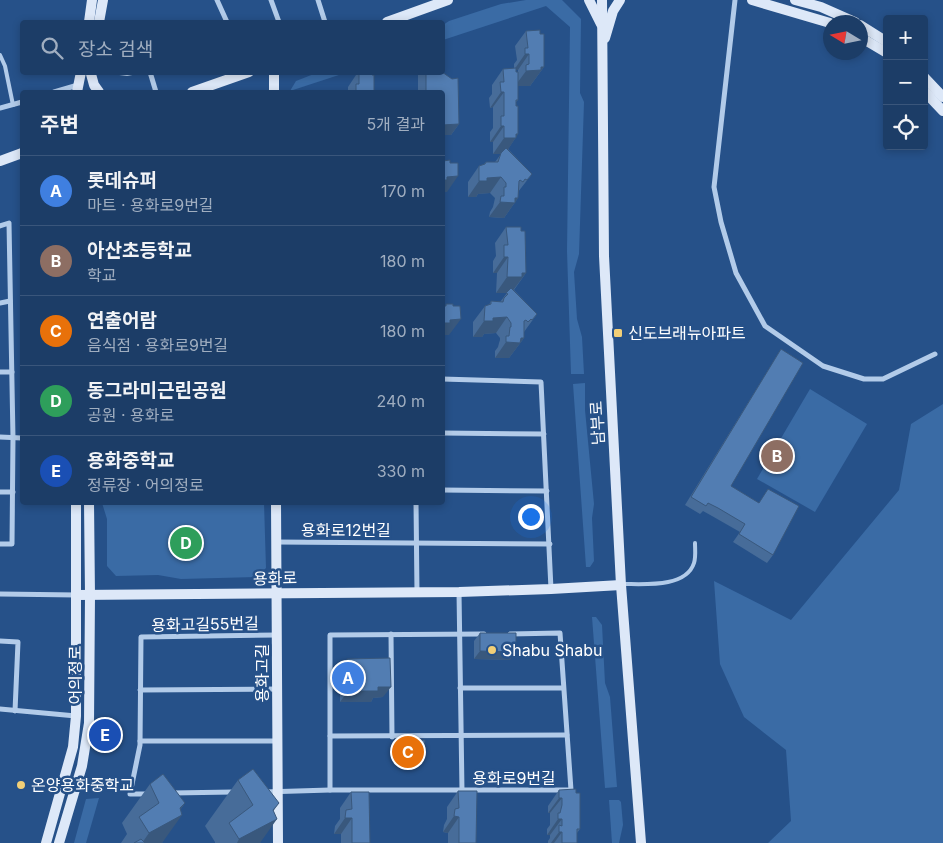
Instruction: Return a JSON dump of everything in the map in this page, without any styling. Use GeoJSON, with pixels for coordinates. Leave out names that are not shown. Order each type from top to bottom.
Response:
{"type":"FeatureCollection","features":[{"type":"Feature","properties":{"kind":"street"},"geometry":{"type":"LineString","coordinates":[[89,20],[92,0]]}},
{"type":"Feature","properties":{"kind":"street"},"geometry":{"type":"LineString","coordinates":[[99,20],[103,0]]}},
{"type":"Feature","properties":{"kind":"street"},"geometry":{"type":"LineString","coordinates":[[218,0],[226,20]]}},
{"type":"Feature","properties":{"kind":"street"},"geometry":{"type":"LineString","coordinates":[[271,0],[278,20]]}},
{"type":"Feature","properties":{"kind":"street"},"geometry":{"type":"LineString","coordinates":[[318,0],[324,20]]}},
{"type":"Feature","properties":{"kind":"street"},"geometry":{"type":"LineString","coordinates":[[393,20],[448,0]]}},
{"type":"Feature","properties":{"kind":"street"},"geometry":{"type":"LineString","coordinates":[[589,0],[602,24]]}},
{"type":"Feature","properties":{"kind":"street","name":"남부로"},"geometry":{"type":"LineString","coordinates":[[602,0],[604,256],[621,585],[641,843]]}},
{"type":"Feature","properties":{"kind":"street"},"geometry":{"type":"LineString","coordinates":[[602,48],[613,11],[620,0]]}},
{"type":"Feature","properties":{"kind":"street"},"geometry":{"type":"LineString","coordinates":[[735,0],[714,187],[721,222],[736,273],[765,326],[823,366],[864,379],[883,379],[935,354]]}},
{"type":"Feature","properties":{"kind":"street"},"geometry":{"type":"LineString","coordinates":[[752,0],[823,21]]}},
{"type":"Feature","properties":{"kind":"street"},"geometry":{"type":"LineString","coordinates":[[796,0],[821,7],[839,15]]}},
{"type":"Feature","properties":{"kind":"street"},"geometry":{"type":"LineString","coordinates":[[868,30],[883,39]]}},
{"type":"Feature","properties":{"kind":"street"},"geometry":{"type":"LineString","coordinates":[[868,42],[883,51]]}},
{"type":"Feature","properties":{"kind":"street"},"geometry":{"type":"LineString","coordinates":[[77,90],[87,75]]}},
{"type":"Feature","properties":{"kind":"street"},"geometry":{"type":"LineString","coordinates":[[88,75],[88,90]]}},
{"type":"Feature","properties":{"kind":"street"},"geometry":{"type":"LineString","coordinates":[[89,75],[98,90]]}},
{"type":"Feature","properties":{"kind":"street"},"geometry":{"type":"LineString","coordinates":[[151,75],[155,90]]}},
{"type":"Feature","properties":{"kind":"street"},"geometry":{"type":"LineString","coordinates":[[198,90],[240,75]]}},
{"type":"Feature","properties":{"kind":"street"},"geometry":{"type":"LineString","coordinates":[[274,75],[274,90]]}},
{"type":"Feature","properties":{"kind":"street"},"geometry":{"type":"LineString","coordinates":[[928,81],[943,96]]}},
{"type":"Feature","properties":{"kind":"street"},"geometry":{"type":"LineString","coordinates":[[928,95],[943,111]]}},
{"type":"Feature","properties":{"kind":"street"},"geometry":{"type":"LineString","coordinates":[[0,108],[20,103]]}},
{"type":"Feature","properties":{"kind":"street"},"geometry":{"type":"LineString","coordinates":[[1,160],[20,154]]}},
{"type":"Feature","properties":{"kind":"street"},"geometry":{"type":"LineString","coordinates":[[1,160],[20,157]]}},
{"type":"Feature","properties":{"kind":"street"},"geometry":{"type":"LineString","coordinates":[[0,226],[9,223],[13,438],[12,544],[0,544]]}},
{"type":"Feature","properties":{"kind":"street"},"geometry":{"type":"LineString","coordinates":[[0,303],[10,301]]}},
{"type":"Feature","properties":{"kind":"street"},"geometry":{"type":"LineString","coordinates":[[0,372],[12,372]]}},
{"type":"Feature","properties":{"kind":"street"},"geometry":{"type":"LineString","coordinates":[[445,379],[541,382],[551,589]]}},
{"type":"Feature","properties":{"kind":"street"},"geometry":{"type":"LineString","coordinates":[[445,434],[544,434]]}},
{"type":"Feature","properties":{"kind":"street"},"geometry":{"type":"LineString","coordinates":[[0,438],[20,438]]}},
{"type":"Feature","properties":{"kind":"street"},"geometry":{"type":"LineString","coordinates":[[445,490],[547,491]]}},
{"type":"Feature","properties":{"kind":"street"},"geometry":{"type":"LineString","coordinates":[[0,492],[12,492]]}},
{"type":"Feature","properties":{"kind":"street","name":"어의정로"},"geometry":{"type":"LineString","coordinates":[[46,843],[73,747],[76,716],[76,505]]}},
{"type":"Feature","properties":{"kind":"street","name":"어의정로"},"geometry":{"type":"LineString","coordinates":[[59,843],[82,766],[89,723],[89,505]]}},
{"type":"Feature","properties":{"kind":"street","name":"용화고길"},"geometry":{"type":"LineString","coordinates":[[276,505],[278,843]]}},
{"type":"Feature","properties":{"kind":"street"},"geometry":{"type":"LineString","coordinates":[[416,505],[417,592]]}},
{"type":"Feature","properties":{"kind":"street","name":"용화로12번길"},"geometry":{"type":"LineString","coordinates":[[276,542],[550,544]]}},
{"type":"Feature","properties":{"kind":"street","name":"용화로"},"geometry":{"type":"LineString","coordinates":[[0,594],[459,592],[621,585]]}},
{"type":"Feature","properties":{"kind":"street","name":"용화로9번길"},"geometry":{"type":"LineString","coordinates":[[459,592],[462,791]]}},
{"type":"Feature","properties":{"kind":"street","name":"용화로9번길"},"geometry":{"type":"LineString","coordinates":[[278,792],[330,790],[571,790],[562,688],[560,633],[505,634]]}},
{"type":"Feature","properties":{"kind":"street"},"geometry":{"type":"LineString","coordinates":[[391,634],[392,737]]}},
{"type":"Feature","properties":{"kind":"street"},"geometry":{"type":"LineString","coordinates":[[330,790],[330,635],[486,634]]}},
{"type":"Feature","properties":{"kind":"street","name":"용화고길55번길"},"geometry":{"type":"LineString","coordinates":[[159,794],[130,794],[140,741],[141,637],[276,635]]}},
{"type":"Feature","properties":{"kind":"street"},"geometry":{"type":"LineString","coordinates":[[0,641],[18,642],[15,711]]}},
{"type":"Feature","properties":{"kind":"street"},"geometry":{"type":"LineString","coordinates":[[460,688],[562,688]]}},
{"type":"Feature","properties":{"kind":"street"},"geometry":{"type":"LineString","coordinates":[[140,690],[277,689]]}},
{"type":"Feature","properties":{"kind":"street"},"geometry":{"type":"LineString","coordinates":[[0,710],[76,716]]}},
{"type":"Feature","properties":{"kind":"street"},"geometry":{"type":"LineString","coordinates":[[330,736],[567,735]]}},
{"type":"Feature","properties":{"kind":"street"},"geometry":{"type":"LineString","coordinates":[[140,741],[277,741]]}},
{"type":"Feature","properties":{"kind":"street"},"geometry":{"type":"LineString","coordinates":[[169,794],[238,792]]}},
{"type":"Feature","properties":{"kind":"street"},"geometry":{"type":"LineString","coordinates":[[258,792],[278,792]]}},
{"type":"Feature","properties":{"kind":"lane"},"geometry":{"type":"LineString","coordinates":[[0,55],[5,66],[13,105]]}},
{"type":"Feature","properties":{"kind":"lane"},"geometry":{"type":"LineString","coordinates":[[621,585],[674,581],[686,575],[694,564],[695,543]]}},
{"type":"Feature","properties":{"kind":"shaded area"},"geometry":{"type":"Polygon","coordinates":[[[526,0],[562,0],[581,19],[580,93],[584,102],[579,254],[574,272],[577,319],[582,337],[584,374],[571,374],[567,251],[570,27],[546,6],[445,39],[445,24],[449,21],[501,4],[526,0]]]}},
{"type":"Feature","properties":{"kind":"shaded area"},"geometry":{"type":"Polygon","coordinates":[[[311,75],[339,75],[291,90],[296,81],[311,75]]]}},
{"type":"Feature","properties":{"kind":"shaded area"},"geometry":{"type":"Polygon","coordinates":[[[585,383],[585,410],[594,504],[592,518],[594,561],[590,567],[586,567],[573,384],[585,383]]]}},
{"type":"Feature","properties":{"kind":"shaded area"},"geometry":{"type":"Polygon","coordinates":[[[810,389],[867,424],[815,512],[757,479],[810,389]]]}},
{"type":"Feature","properties":{"kind":"shaded area"},"geometry":{"type":"Polygon","coordinates":[[[943,404],[943,843],[768,843],[791,821],[786,750],[744,717],[720,664],[714,581],[791,620],[899,490],[911,424],[943,404]]]}},
{"type":"Feature","properties":{"kind":"shaded area"},"geometry":{"type":"Polygon","coordinates":[[[103,505],[264,505],[266,568],[256,577],[181,579],[158,575],[116,576],[107,566],[107,519],[103,505]]]}},
{"type":"Feature","properties":{"kind":"shaded area"},"geometry":{"type":"Polygon","coordinates":[[[592,617],[596,617],[602,625],[605,683],[610,697],[617,787],[605,788],[592,617]]]}},
{"type":"Feature","properties":{"kind":"shaded area"},"geometry":{"type":"Polygon","coordinates":[[[99,798],[86,843],[74,843],[86,799],[99,798]]]}},
{"type":"Feature","properties":{"kind":"shaded area"},"geometry":{"type":"Polygon","coordinates":[[[609,800],[619,800],[621,802],[623,825],[619,843],[612,843],[609,800]]]}},
{"type":"Feature","properties":{"kind":"building"},"geometry":{"type":"Polygon","coordinates":[[[540,30],[540,34],[544,34],[544,67],[541,67],[541,70],[526,71],[526,65],[529,64],[529,54],[525,54],[525,48],[528,48],[526,31],[540,30]]]}},
{"type":"Feature","properties":{"kind":"building"},"geometry":{"type":"Polygon","coordinates":[[[516,68],[516,72],[518,72],[518,100],[516,100],[516,106],[518,106],[518,134],[516,134],[516,138],[504,138],[504,126],[501,126],[501,116],[504,116],[504,92],[501,92],[500,82],[504,82],[503,69],[516,68]]]}},
{"type":"Feature","properties":{"kind":"building"},"geometry":{"type":"Polygon","coordinates":[[[445,74],[452,79],[458,78],[459,124],[445,125],[445,90],[426,90],[426,75],[445,74]]]}},
{"type":"Feature","properties":{"kind":"building"},"geometry":{"type":"Polygon","coordinates":[[[359,75],[374,75],[374,90],[356,90],[356,84],[359,84],[359,75]]]}},
{"type":"Feature","properties":{"kind":"building"},"geometry":{"type":"Polygon","coordinates":[[[506,148],[532,174],[527,180],[519,181],[518,198],[515,198],[515,203],[500,202],[501,196],[504,196],[504,187],[506,187],[506,183],[501,177],[487,178],[487,181],[479,181],[479,166],[486,162],[498,162],[501,153],[506,148]]]}},
{"type":"Feature","properties":{"kind":"building"},"geometry":{"type":"Polygon","coordinates":[[[450,160],[450,163],[458,163],[458,176],[447,177],[447,180],[445,180],[445,161],[450,160]]]}},
{"type":"Feature","properties":{"kind":"building"},"geometry":{"type":"Polygon","coordinates":[[[506,227],[521,227],[521,231],[525,231],[526,273],[522,273],[522,277],[507,277],[508,257],[504,257],[504,245],[508,245],[506,227]]]}},
{"type":"Feature","properties":{"kind":"building"},"geometry":{"type":"Polygon","coordinates":[[[511,288],[537,314],[532,320],[524,321],[524,338],[521,338],[520,343],[506,342],[506,336],[509,336],[511,327],[507,317],[493,318],[493,321],[484,321],[485,306],[491,304],[491,301],[503,302],[508,294],[506,293],[511,288]]]}},
{"type":"Feature","properties":{"kind":"building"},"geometry":{"type":"Polygon","coordinates":[[[446,304],[453,304],[453,306],[460,306],[461,319],[450,320],[450,323],[445,323],[446,304]]]}},
{"type":"Feature","properties":{"kind":"building"},"geometry":{"type":"Polygon","coordinates":[[[781,349],[803,363],[731,486],[759,503],[768,489],[799,506],[773,555],[739,534],[745,524],[708,503],[706,506],[691,497],[781,349]]]}},
{"type":"Feature","properties":{"kind":"building"},"geometry":{"type":"Polygon","coordinates":[[[480,633],[516,633],[516,652],[480,651],[480,633]]]}},
{"type":"Feature","properties":{"kind":"building"},"geometry":{"type":"Polygon","coordinates":[[[390,658],[391,687],[378,687],[378,691],[348,691],[347,659],[390,658]]]}},
{"type":"Feature","properties":{"kind":"building"},"geometry":{"type":"Polygon","coordinates":[[[394,740],[425,740],[424,758],[394,757],[394,740]]]}},
{"type":"Feature","properties":{"kind":"building"},"geometry":{"type":"Polygon","coordinates":[[[253,769],[279,803],[273,810],[277,819],[239,839],[229,823],[253,805],[238,780],[253,769]]]}},
{"type":"Feature","properties":{"kind":"building"},"geometry":{"type":"Polygon","coordinates":[[[163,774],[185,803],[180,808],[182,815],[149,833],[139,817],[159,803],[150,784],[163,774]]]}},
{"type":"Feature","properties":{"kind":"building"},"geometry":{"type":"Polygon","coordinates":[[[576,789],[576,793],[580,793],[580,829],[577,829],[577,843],[562,843],[562,832],[559,832],[559,825],[562,826],[562,819],[558,819],[558,813],[560,813],[562,805],[562,798],[559,798],[559,790],[576,789]]]}},
{"type":"Feature","properties":{"kind":"building"},"geometry":{"type":"Polygon","coordinates":[[[458,791],[477,791],[476,843],[459,843],[459,817],[454,816],[455,809],[459,808],[458,791]]]}},
{"type":"Feature","properties":{"kind":"building"},"geometry":{"type":"Polygon","coordinates":[[[351,792],[369,792],[370,843],[352,843],[352,818],[345,818],[346,810],[352,809],[351,792]]]}},
{"type":"Feature","properties":{"kind":"building"},"geometry":{"type":"Polygon","coordinates":[[[141,839],[145,843],[134,843],[141,839]]]}},
{"type":"Feature","properties":{"kind":"place","name":"신도브래뉴아파트"},"geometry":{"type":"Point","coordinates":[618,333]}},
{"type":"Feature","properties":{"kind":"place","name":"아산초등학교"},"geometry":{"type":"Point","coordinates":[777,456]}},
{"type":"Feature","properties":{"kind":"place","name":"동그라미근린공원"},"geometry":{"type":"Point","coordinates":[186,543]}},
{"type":"Feature","properties":{"kind":"place","name":"Shabu Shabu"},"geometry":{"type":"Point","coordinates":[492,650]}},
{"type":"Feature","properties":{"kind":"place","name":"롯데슈퍼"},"geometry":{"type":"Point","coordinates":[348,678]}},
{"type":"Feature","properties":{"kind":"place","name":"용화중학교"},"geometry":{"type":"Point","coordinates":[105,735]}},
{"type":"Feature","properties":{"kind":"place","name":"연출어람"},"geometry":{"type":"Point","coordinates":[408,752]}},
{"type":"Feature","properties":{"kind":"place","name":"온양용화중학교"},"geometry":{"type":"Point","coordinates":[21,785]}}]}
